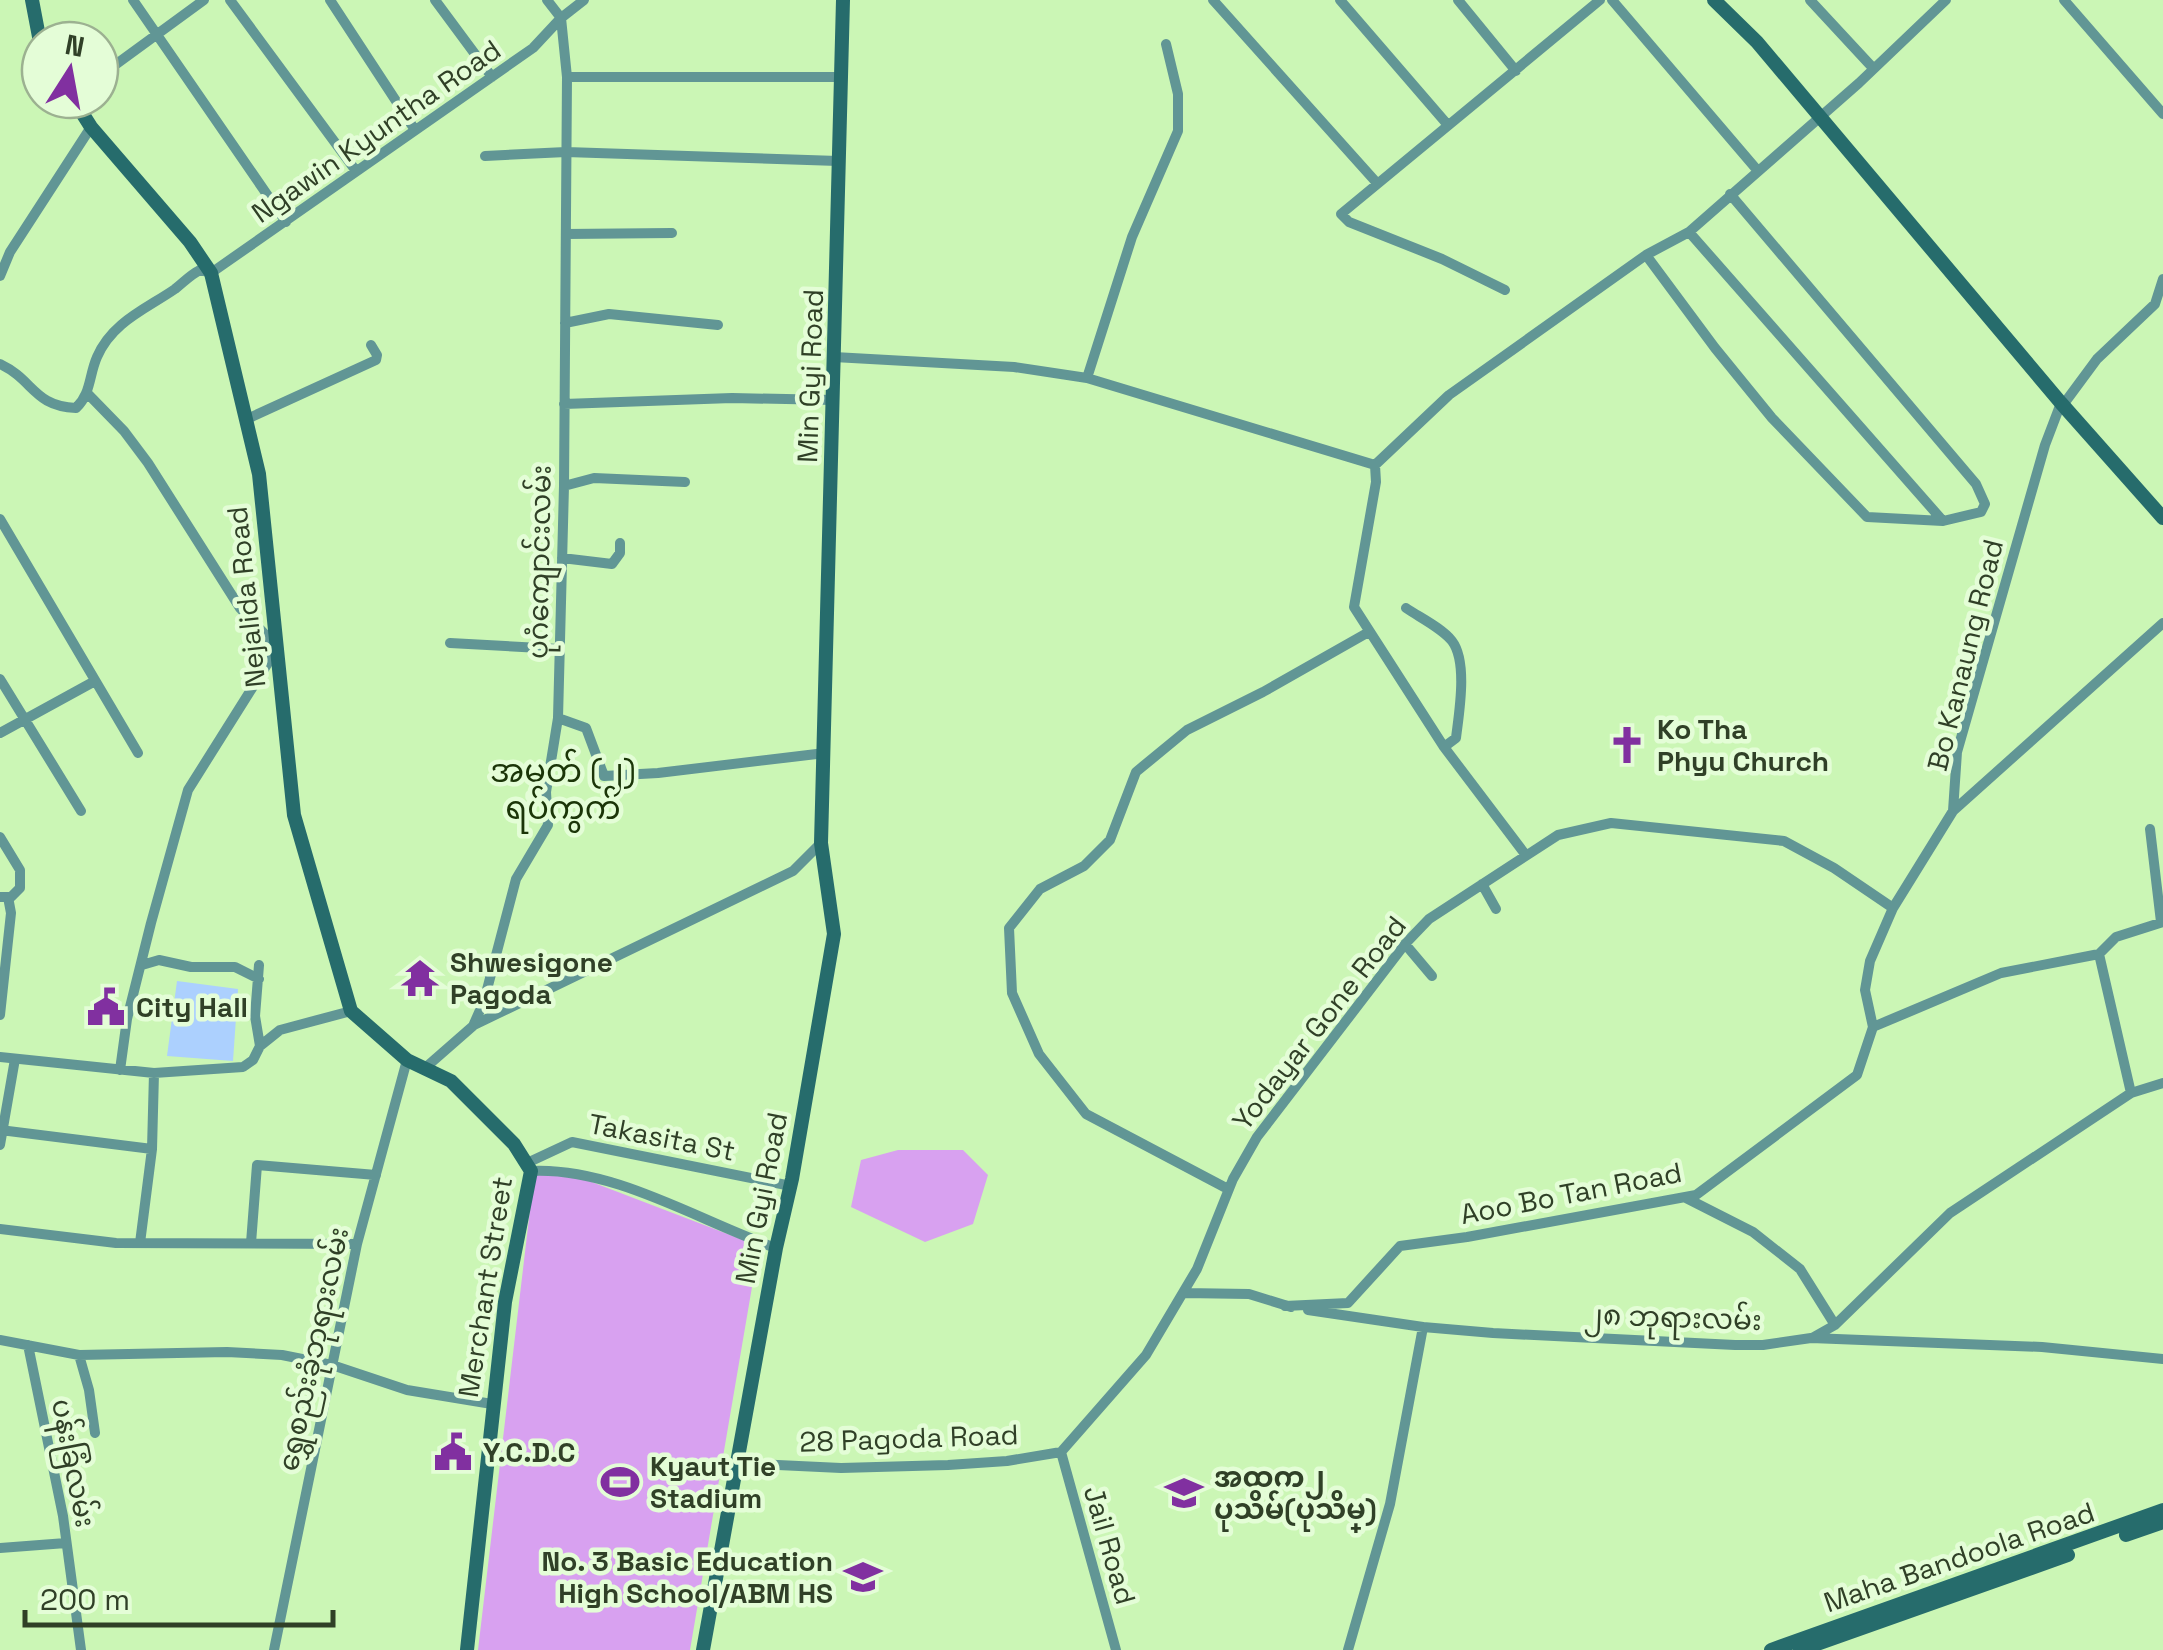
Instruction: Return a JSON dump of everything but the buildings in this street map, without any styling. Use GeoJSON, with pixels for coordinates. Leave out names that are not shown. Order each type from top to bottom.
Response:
{"type":"FeatureCollection","features":[{"type":"Feature","properties":{"kind":"main road","name":"Min Gyi Road"},"geometry":{"type":"LineString","coordinates":[[703,1650],[834,934],[821,842],[843,0]]}},
{"type":"Feature","properties":{"kind":"main road"},"geometry":{"type":"LineString","coordinates":[[1714,0],[1756,42],[2163,518]]}},
{"type":"Feature","properties":{"kind":"main road","name":"Nejalida Road"},"geometry":{"type":"LineString","coordinates":[[87,120],[190,242],[211,273],[258,474],[294,816],[351,1011]]}},
{"type":"Feature","properties":{"kind":"main road"},"geometry":{"type":"LineString","coordinates":[[351,1011],[408,1060],[425,1068]]}},
{"type":"Feature","properties":{"kind":"main road","name":"Merchant Street"},"geometry":{"type":"LineString","coordinates":[[425,1068],[451,1081],[514,1144],[529,1167],[505,1302],[467,1650]]}},
{"type":"Feature","properties":{"kind":"main road","name":"Maha Bandoola Road"},"geometry":{"type":"LineString","coordinates":[[1795,1647],[2163,1510]]}},
{"type":"Feature","properties":{"kind":"main road","name":"Maha Bandoola Road"},"geometry":{"type":"LineString","coordinates":[[1771,1650],[1795,1647],[2163,1522]]}},
{"type":"Feature","properties":{"kind":"street"},"geometry":{"type":"LineString","coordinates":[[133,0],[286,222]]}},
{"type":"Feature","properties":{"kind":"street"},"geometry":{"type":"LineString","coordinates":[[120,62],[204,0]]}},
{"type":"Feature","properties":{"kind":"street"},"geometry":{"type":"LineString","coordinates":[[230,0],[356,172]]}},
{"type":"Feature","properties":{"kind":"street"},"geometry":{"type":"LineString","coordinates":[[330,0],[416,130]]}},
{"type":"Feature","properties":{"kind":"street"},"geometry":{"type":"LineString","coordinates":[[435,0],[492,77]]}},
{"type":"Feature","properties":{"kind":"street"},"geometry":{"type":"LineString","coordinates":[[546,0],[561,18]]}},
{"type":"Feature","properties":{"kind":"street","name":"Ngawin Kyuntha Road"},"geometry":{"type":"LineString","coordinates":[[87,394],[96,358],[116,329],[191,274],[200,270],[211,273],[286,222],[533,48],[584,0]]}},
{"type":"Feature","properties":{"kind":"street"},"geometry":{"type":"LineString","coordinates":[[1213,0],[1376,182]]}},
{"type":"Feature","properties":{"kind":"street"},"geometry":{"type":"LineString","coordinates":[[1340,0],[1448,124]]}},
{"type":"Feature","properties":{"kind":"street"},"geometry":{"type":"LineString","coordinates":[[1458,0],[1516,71]]}},
{"type":"Feature","properties":{"kind":"street"},"geometry":{"type":"LineString","coordinates":[[1576,0],[1584,11]]}},
{"type":"Feature","properties":{"kind":"street"},"geometry":{"type":"LineString","coordinates":[[1505,290],[1442,258],[1349,222],[1341,214],[1600,0]]}},
{"type":"Feature","properties":{"kind":"street"},"geometry":{"type":"LineString","coordinates":[[1612,0],[1758,171]]}},
{"type":"Feature","properties":{"kind":"street"},"geometry":{"type":"LineString","coordinates":[[1810,0],[1874,68]]}},
{"type":"Feature","properties":{"kind":"street"},"geometry":{"type":"LineString","coordinates":[[1925,0],[1934,10]]}},
{"type":"Feature","properties":{"kind":"street"},"geometry":{"type":"LineString","coordinates":[[1525,854],[1444,748],[1354,607],[1376,482],[1375,466],[1449,395],[1646,255],[1689,232],[1946,0]]}},
{"type":"Feature","properties":{"kind":"street"},"geometry":{"type":"LineString","coordinates":[[2064,0],[2163,114]]}},
{"type":"Feature","properties":{"kind":"street","name":"ပုဂံကျောင်းလမ်း"},"geometry":{"type":"LineString","coordinates":[[425,1068],[473,1026],[484,1002],[516,879],[548,825],[546,792],[558,718],[564,486],[567,77],[561,18]]}},
{"type":"Feature","properties":{"kind":"street"},"geometry":{"type":"LineString","coordinates":[[1087,378],[1132,238],[1178,132],[1178,94],[1166,44]]}},
{"type":"Feature","properties":{"kind":"street"},"geometry":{"type":"LineString","coordinates":[[567,77],[842,77]]}},
{"type":"Feature","properties":{"kind":"street"},"geometry":{"type":"LineString","coordinates":[[0,276],[10,252],[91,127]]}},
{"type":"Feature","properties":{"kind":"street"},"geometry":{"type":"LineString","coordinates":[[485,156],[566,152],[838,161]]}},
{"type":"Feature","properties":{"kind":"street"},"geometry":{"type":"LineString","coordinates":[[1646,255],[1714,348],[1772,418],[1867,517],[1943,521],[1980,512],[1985,504],[1976,484],[1730,194]]}},
{"type":"Feature","properties":{"kind":"street"},"geometry":{"type":"LineString","coordinates":[[1689,232],[1943,521]]}},
{"type":"Feature","properties":{"kind":"street"},"geometry":{"type":"LineString","coordinates":[[566,234],[672,234]]}},
{"type":"Feature","properties":{"kind":"street","name":"Bo Kanaung Road"},"geometry":{"type":"LineString","coordinates":[[1893,908],[1953,811],[1958,752],[2044,445],[2062,404],[2097,359],[2155,304],[2163,278]]}},
{"type":"Feature","properties":{"kind":"street"},"geometry":{"type":"LineString","coordinates":[[565,323],[609,314],[718,325]]}},
{"type":"Feature","properties":{"kind":"street"},"geometry":{"type":"LineString","coordinates":[[246,420],[376,360],[371,345]]}},
{"type":"Feature","properties":{"kind":"street"},"geometry":{"type":"LineString","coordinates":[[834,357],[1014,367],[1087,378],[1375,466]]}},
{"type":"Feature","properties":{"kind":"street"},"geometry":{"type":"LineString","coordinates":[[0,364],[54,407],[76,408],[87,394],[124,431],[240,608],[276,648],[188,790],[128,1020],[120,1070]]}},
{"type":"Feature","properties":{"kind":"street"},"geometry":{"type":"LineString","coordinates":[[564,404],[732,398],[834,400]]}},
{"type":"Feature","properties":{"kind":"street"},"geometry":{"type":"LineString","coordinates":[[564,486],[594,478],[684,482]]}},
{"type":"Feature","properties":{"kind":"street"},"geometry":{"type":"LineString","coordinates":[[0,519],[4,533],[138,753]]}},
{"type":"Feature","properties":{"kind":"street"},"geometry":{"type":"LineString","coordinates":[[562,558],[612,564],[620,544]]}},
{"type":"Feature","properties":{"kind":"street"},"geometry":{"type":"LineString","coordinates":[[1406,608],[1453,642],[1459,662],[1461,694],[1456,738],[1444,748]]}},
{"type":"Feature","properties":{"kind":"street"},"geometry":{"type":"LineString","coordinates":[[1953,811],[2163,622]]}},
{"type":"Feature","properties":{"kind":"street"},"geometry":{"type":"LineString","coordinates":[[1228,1189],[1086,1114],[1039,1054],[1012,993],[1009,928],[1040,889],[1084,866],[1110,840],[1136,772],[1187,730],[1368,632]]}},
{"type":"Feature","properties":{"kind":"street"},"geometry":{"type":"LineString","coordinates":[[450,643],[559,649]]}},
{"type":"Feature","properties":{"kind":"street"},"geometry":{"type":"LineString","coordinates":[[0,679],[80,811]]}},
{"type":"Feature","properties":{"kind":"street"},"geometry":{"type":"LineString","coordinates":[[0,732],[95,681]]}},
{"type":"Feature","properties":{"kind":"street"},"geometry":{"type":"LineString","coordinates":[[558,718],[586,728],[604,776],[825,753]]}},
{"type":"Feature","properties":{"kind":"street","name":"Yodayar Gone Road"},"geometry":{"type":"LineString","coordinates":[[1184,1293],[1198,1269],[1228,1189],[1264,1128],[1404,944],[1429,920],[1558,835],[1611,823],[1784,840],[1893,908]]}},
{"type":"Feature","properties":{"kind":"street"},"geometry":{"type":"LineString","coordinates":[[1873,1027],[2001,973],[2099,954],[2116,938],[2162,922],[2150,829]]}},
{"type":"Feature","properties":{"kind":"street"},"geometry":{"type":"LineString","coordinates":[[0,837],[20,870],[20,888],[4,897],[10,912],[0,1014]]}},
{"type":"Feature","properties":{"kind":"street"},"geometry":{"type":"LineString","coordinates":[[473,1026],[794,871],[821,842]]}},
{"type":"Feature","properties":{"kind":"street"},"geometry":{"type":"LineString","coordinates":[[1482,884],[1496,909]]}},
{"type":"Feature","properties":{"kind":"street","name":"Aoo Bo Tan Road"},"geometry":{"type":"LineString","coordinates":[[1285,1306],[1348,1303],[1400,1246],[1696,1195],[1858,1074],[1873,1027],[1865,990],[1870,961],[1893,908]]}},
{"type":"Feature","properties":{"kind":"street"},"geometry":{"type":"LineString","coordinates":[[1404,944],[1432,976]]}},
{"type":"Feature","properties":{"kind":"street"},"geometry":{"type":"LineString","coordinates":[[2099,954],[2131,1094]]}},
{"type":"Feature","properties":{"kind":"street"},"geometry":{"type":"LineString","coordinates":[[142,965],[159,960],[191,967],[236,966],[259,978]]}},
{"type":"Feature","properties":{"kind":"street"},"geometry":{"type":"LineString","coordinates":[[259,964],[255,1016],[260,1046]]}},
{"type":"Feature","properties":{"kind":"street"},"geometry":{"type":"LineString","coordinates":[[0,1057],[154,1073],[244,1067],[260,1046],[280,1030],[351,1011]]}},
{"type":"Feature","properties":{"kind":"street"},"geometry":{"type":"LineString","coordinates":[[0,1145],[15,1059]]}},
{"type":"Feature","properties":{"kind":"street","name":"ရွှေစည်းခုံဘုရားလမ်း"},"geometry":{"type":"LineString","coordinates":[[274,1650],[357,1244],[408,1060]]}},
{"type":"Feature","properties":{"kind":"street"},"geometry":{"type":"LineString","coordinates":[[140,1243],[152,1149],[154,1073]]}},
{"type":"Feature","properties":{"kind":"street"},"geometry":{"type":"LineString","coordinates":[[1811,1338],[1836,1325],[1950,1213],[2131,1094],[2163,1084]]}},
{"type":"Feature","properties":{"kind":"street"},"geometry":{"type":"LineString","coordinates":[[1,1131],[152,1149]]}},
{"type":"Feature","properties":{"kind":"street","name":"Takasita St"},"geometry":{"type":"LineString","coordinates":[[529,1167],[572,1142],[790,1186]]}},
{"type":"Feature","properties":{"kind":"street"},"geometry":{"type":"LineString","coordinates":[[251,1243],[258,1165],[376,1176]]}},
{"type":"Feature","properties":{"kind":"street"},"geometry":{"type":"LineString","coordinates":[[529,1167],[601,1180],[776,1248]]}},
{"type":"Feature","properties":{"kind":"street"},"geometry":{"type":"LineString","coordinates":[[1685,1198],[1752,1232],[1800,1269],[1836,1325]]}},
{"type":"Feature","properties":{"kind":"street"},"geometry":{"type":"LineString","coordinates":[[0,1228],[116,1243],[357,1244]]}},
{"type":"Feature","properties":{"kind":"street"},"geometry":{"type":"LineString","coordinates":[[1061,1452],[1146,1355],[1184,1293]]}},
{"type":"Feature","properties":{"kind":"street","name":"၂၈ ဘုရားလမ်း"},"geometry":{"type":"LineString","coordinates":[[1184,1293],[1249,1294],[1285,1306],[1423,1327],[1735,1345],[1811,1338],[2042,1347],[2163,1359]]}},
{"type":"Feature","properties":{"kind":"street"},"geometry":{"type":"LineString","coordinates":[[1348,1650],[1390,1504],[1423,1327]]}},
{"type":"Feature","properties":{"kind":"street"},"geometry":{"type":"LineString","coordinates":[[0,1340],[79,1355],[282,1355],[332,1365],[407,1390],[492,1404]]}},
{"type":"Feature","properties":{"kind":"street","name":"ပန်းခြံလမ်း"},"geometry":{"type":"LineString","coordinates":[[28,1345],[66,1543],[80,1650]]}},
{"type":"Feature","properties":{"kind":"street"},"geometry":{"type":"LineString","coordinates":[[79,1355],[95,1434]]}},
{"type":"Feature","properties":{"kind":"street","name":"28 Pagoda Road"},"geometry":{"type":"LineString","coordinates":[[737,1463],[841,1468],[948,1465],[1061,1452]]}},
{"type":"Feature","properties":{"kind":"street","name":"Jail Road"},"geometry":{"type":"LineString","coordinates":[[1061,1452],[1116,1650]]}},
{"type":"Feature","properties":{"kind":"street"},"geometry":{"type":"LineString","coordinates":[[0,1548],[66,1543]]}},
{"type":"Feature","properties":{"kind":"shaded area"},"geometry":{"type":"Polygon","coordinates":[[[898,1150],[963,1150],[988,1175],[973,1224],[925,1242],[851,1207],[861,1160],[898,1150]]]}},
{"type":"Feature","properties":{"kind":"shaded area"},"geometry":{"type":"Polygon","coordinates":[[[550,1166],[759,1246],[690,1650],[478,1650],[534,1176],[550,1166]]]}},
{"type":"Feature","properties":{"kind":"water"},"geometry":{"type":"Polygon","coordinates":[[[177,981],[238,989],[233,1061],[167,1056],[177,981]]]}},
{"type":"Feature","properties":{"kind":"place","name":"Ko Tha Phyu Church"},"geometry":{"type":"Point","coordinates":[1627,745]}},
{"type":"Feature","properties":{"kind":"place","name":"Shwesigone Pagoda"},"geometry":{"type":"Point","coordinates":[420,978]}},
{"type":"Feature","properties":{"kind":"place","name":"City Hall"},"geometry":{"type":"Point","coordinates":[106,1007]}},
{"type":"Feature","properties":{"kind":"place","name":"Y.C.D.C"},"geometry":{"type":"Point","coordinates":[453,1452]}},
{"type":"Feature","properties":{"kind":"place","name":"Kyaut Tie Stadium"},"geometry":{"type":"Point","coordinates":[620,1482]}},
{"type":"Feature","properties":{"kind":"place","name":"အထက၂ ပုသိမ်(ပုသိမ္)"},"geometry":{"type":"Point","coordinates":[1184,1493]}},
{"type":"Feature","properties":{"kind":"place","name":"No. 3 Basic Education High School/ABM HS"},"geometry":{"type":"Point","coordinates":[863,1577]}},
{"type":"Feature","properties":{"kind":"district","name":"အမှတ် (၂) ရပ်ကွက်"},"geometry":{"type":"Point","coordinates":[563,790]}}]}
